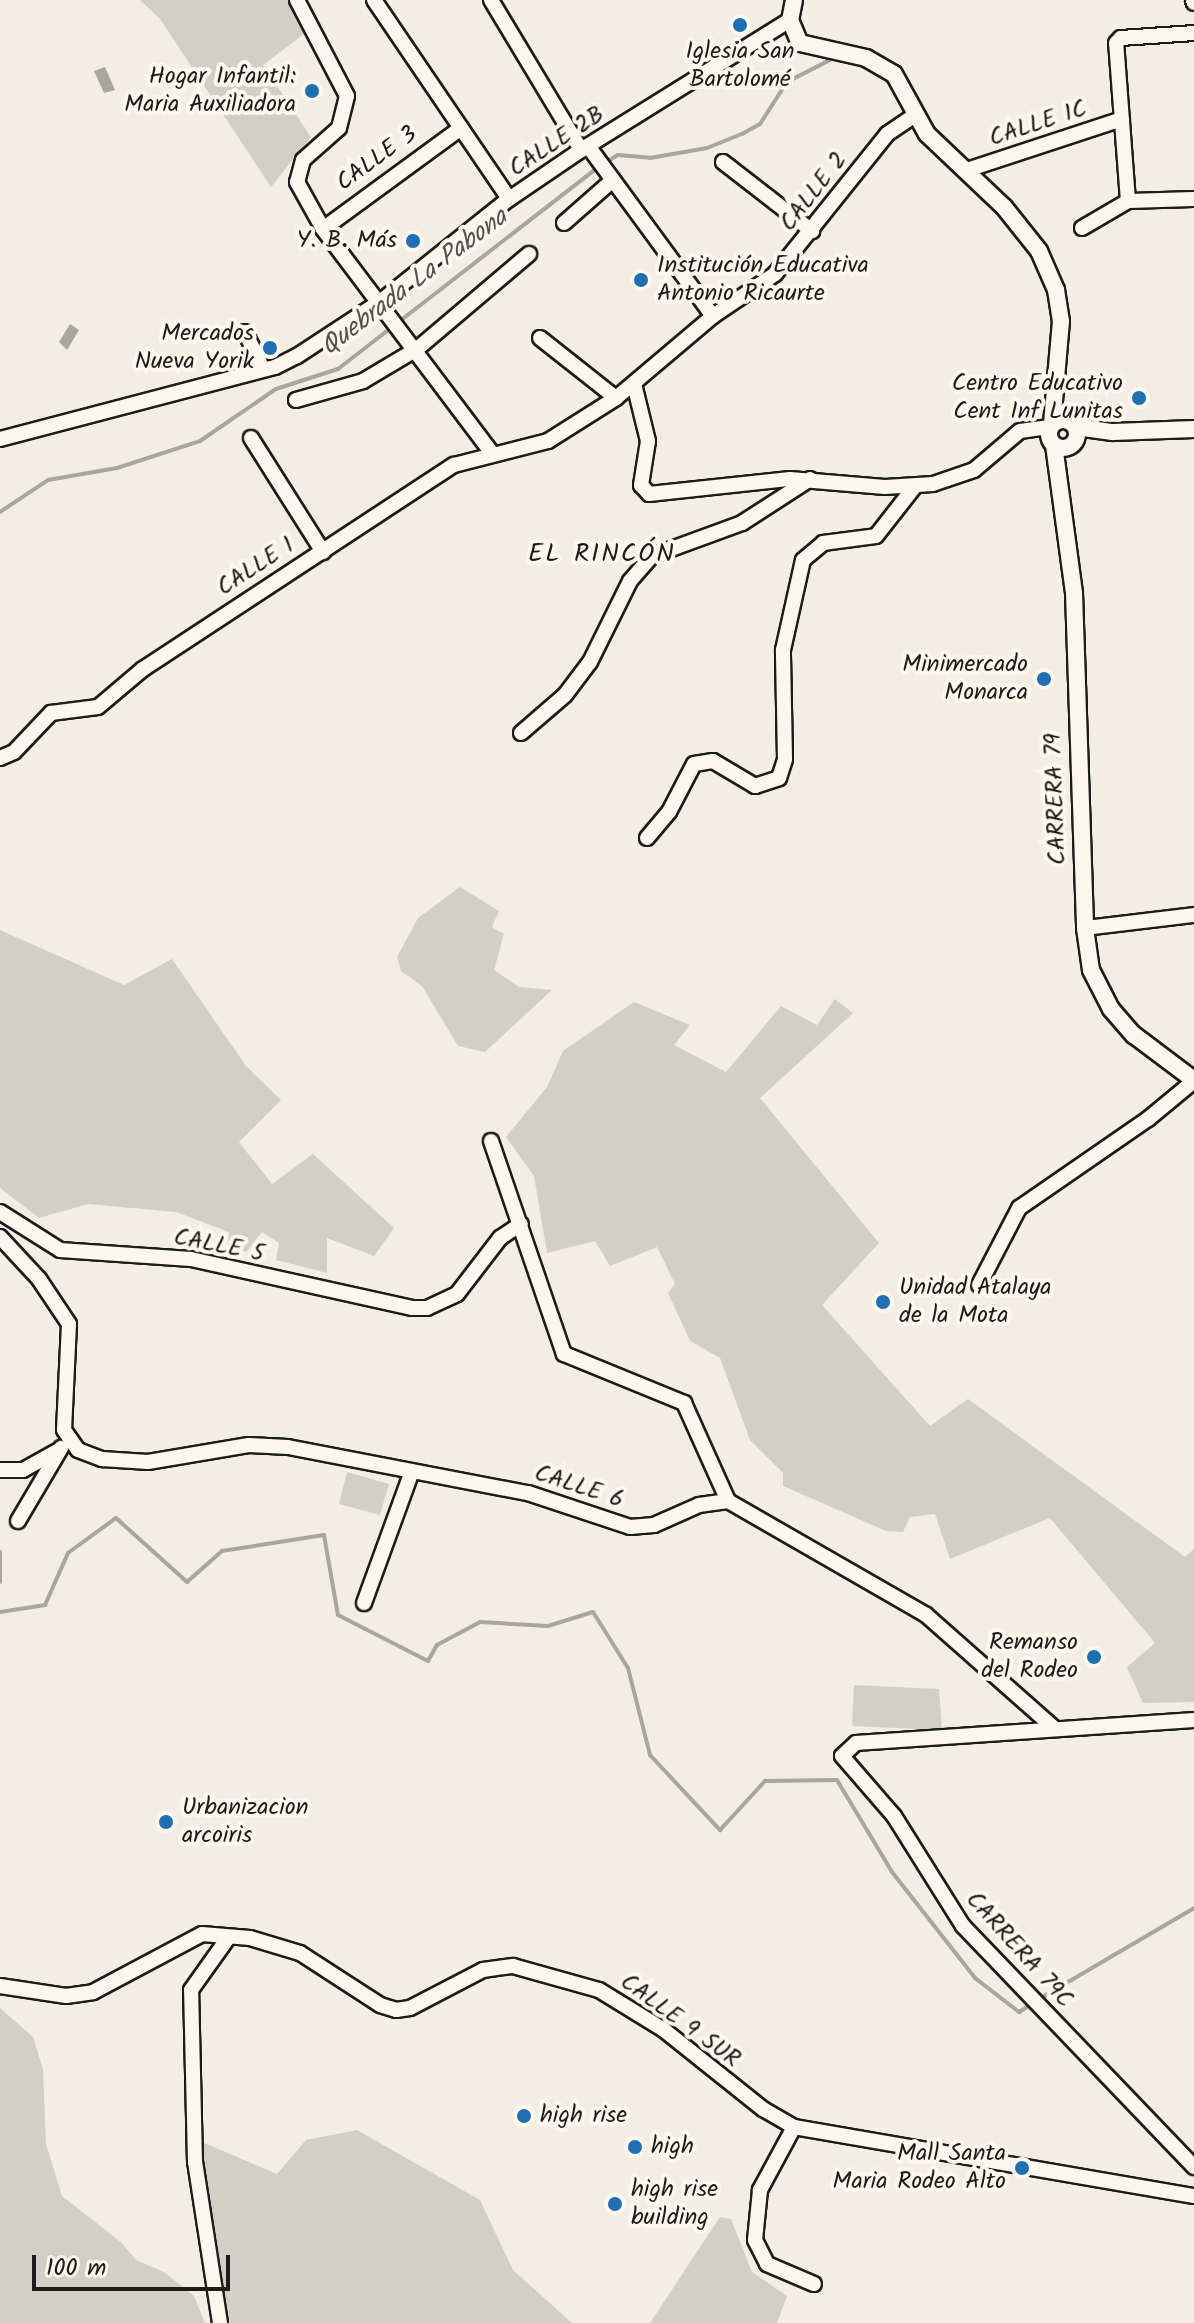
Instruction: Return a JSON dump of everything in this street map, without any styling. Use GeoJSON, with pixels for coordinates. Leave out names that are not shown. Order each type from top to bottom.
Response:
{"type":"FeatureCollection","features":[{"type":"Feature","properties":{"kind":"main road"},"geometry":{"type":"LineString","coordinates":[[794,0],[790,20],[796,38],[807,47],[880,64],[898,79],[914,116],[1022,226],[1049,272],[1061,321],[1053,400],[1061,434],[1194,429]]}},
{"type":"Feature","properties":{"kind":"main road","name":"CARRERA 79"},"geometry":{"type":"LineString","coordinates":[[1061,434],[1057,473],[1074,593],[1085,928],[1091,970],[1111,1009],[1134,1035],[1194,1080]]}},
{"type":"Feature","properties":{"kind":"street"},"geometry":{"type":"LineString","coordinates":[[297,0],[347,96],[339,128],[297,170],[297,182],[323,229],[381,301],[491,452]]}},
{"type":"Feature","properties":{"kind":"street"},"geometry":{"type":"LineString","coordinates":[[374,0],[509,199]]}},
{"type":"Feature","properties":{"kind":"street"},"geometry":{"type":"LineString","coordinates":[[491,0],[588,151],[610,176],[713,316]]}},
{"type":"Feature","properties":{"kind":"street","name":"CALLE 2B"},"geometry":{"type":"LineString","coordinates":[[0,439],[263,369],[297,356],[381,301],[509,199],[790,20]]}},
{"type":"Feature","properties":{"kind":"street"},"geometry":{"type":"LineString","coordinates":[[1128,201],[1113,51],[1121,38],[1194,33]]}},
{"type":"Feature","properties":{"kind":"street","name":"CALLE 2"},"geometry":{"type":"LineString","coordinates":[[555,437],[616,398],[713,316],[775,274],[887,134],[914,116]]}},
{"type":"Feature","properties":{"kind":"street","name":"CALLE 1C"},"geometry":{"type":"LineString","coordinates":[[967,170],[1122,119]]}},
{"type":"Feature","properties":{"kind":"street","name":"CALLE 3"},"geometry":{"type":"LineString","coordinates":[[323,229],[461,128]]}},
{"type":"Feature","properties":{"kind":"street"},"geometry":{"type":"LineString","coordinates":[[723,162],[812,231]]}},
{"type":"Feature","properties":{"kind":"street"},"geometry":{"type":"LineString","coordinates":[[564,223],[610,176]]}},
{"type":"Feature","properties":{"kind":"street"},"geometry":{"type":"LineString","coordinates":[[1082,228],[1128,201],[1194,199]]}},
{"type":"Feature","properties":{"kind":"street"},"geometry":{"type":"LineString","coordinates":[[296,400],[363,381],[417,349],[529,254]]}},
{"type":"Feature","properties":{"kind":"street"},"geometry":{"type":"LineString","coordinates":[[245,332],[263,369]]}},
{"type":"Feature","properties":{"kind":"street"},"geometry":{"type":"LineString","coordinates":[[540,338],[616,398]]}},
{"type":"Feature","properties":{"kind":"street"},"geometry":{"type":"LineString","coordinates":[[634,384],[648,441],[641,487],[654,494],[811,479],[915,486],[966,475],[1011,437],[1030,430],[1061,434]]}},
{"type":"Feature","properties":{"kind":"street","name":"CALLE 1"},"geometry":{"type":"LineString","coordinates":[[0,758],[14,752],[51,713],[98,707],[143,669],[454,465],[491,452],[555,437]]}},
{"type":"Feature","properties":{"kind":"street"},"geometry":{"type":"LineString","coordinates":[[251,438],[323,552]]}},
{"type":"Feature","properties":{"kind":"street"},"geometry":{"type":"LineString","coordinates":[[521,733],[565,695],[590,662],[630,581],[652,556],[742,523],[811,479]]}},
{"type":"Feature","properties":{"kind":"street"},"geometry":{"type":"LineString","coordinates":[[647,838],[669,812],[694,764],[713,761],[755,786],[779,778],[785,759],[783,650],[803,560],[823,543],[876,536],[915,486]]}},
{"type":"Feature","properties":{"kind":"street"},"geometry":{"type":"LineString","coordinates":[[1085,928],[1194,915]]}},
{"type":"Feature","properties":{"kind":"street"},"geometry":{"type":"LineString","coordinates":[[979,1285],[1019,1208],[1148,1119],[1194,1080]]}},
{"type":"Feature","properties":{"kind":"street"},"geometry":{"type":"LineString","coordinates":[[491,1141],[564,1354],[684,1403],[728,1501],[926,1615],[1053,1727],[1194,1720]]}},
{"type":"Feature","properties":{"kind":"street","name":"CALLE 5"},"geometry":{"type":"LineString","coordinates":[[0,1212],[47,1246],[71,1252],[191,1259],[392,1306],[427,1308],[457,1294],[500,1238],[521,1224]]}},
{"type":"Feature","properties":{"kind":"street"},"geometry":{"type":"LineString","coordinates":[[0,1237],[45,1287],[69,1324],[65,1445],[18,1521]]}},
{"type":"Feature","properties":{"kind":"street"},"geometry":{"type":"LineString","coordinates":[[0,1470],[31,1468],[65,1445]]}},
{"type":"Feature","properties":{"kind":"street","name":"CALLE 6"},"geometry":{"type":"LineString","coordinates":[[65,1445],[102,1459],[148,1462],[268,1445],[528,1493],[630,1527],[654,1525],[699,1505],[728,1501]]}},
{"type":"Feature","properties":{"kind":"street"},"geometry":{"type":"LineString","coordinates":[[364,1603],[412,1471]]}},
{"type":"Feature","properties":{"kind":"street","name":"CARRERA 79C"},"geometry":{"type":"LineString","coordinates":[[1053,1727],[847,1747],[843,1761],[885,1804],[963,1926],[1192,2166],[1187,2195]]}},
{"type":"Feature","properties":{"kind":"street","name":"CALLE 9 SUR"},"geometry":{"type":"LineString","coordinates":[[0,1986],[66,1996],[93,1992],[188,1938],[260,1940],[300,1953],[380,2005],[396,2010],[497,1967],[536,1970],[599,1990],[664,2030],[763,2109],[794,2127],[1187,2195]]}},
{"type":"Feature","properties":{"kind":"street"},"geometry":{"type":"LineString","coordinates":[[220,2323],[195,2162],[191,1990],[228,1938]]}},
{"type":"Feature","properties":{"kind":"street"},"geometry":{"type":"LineString","coordinates":[[794,2127],[760,2190],[755,2240],[767,2264],[814,2284]]}},
{"type":"Feature","properties":{"kind":"shaded area"},"geometry":{"type":"Polygon","coordinates":[[[140,0],[297,0],[304,34],[263,65],[311,137],[271,187],[160,19],[140,0]]]}},
{"type":"Feature","properties":{"kind":"shaded area"},"geometry":{"type":"Polygon","coordinates":[[[105,67],[115,90],[104,93],[94,71],[105,67]]]}},
{"type":"Feature","properties":{"kind":"shaded area"},"geometry":{"type":"Polygon","coordinates":[[[70,324],[79,330],[67,350],[59,342],[70,324]]]}},
{"type":"Feature","properties":{"kind":"shaded area"},"geometry":{"type":"Polygon","coordinates":[[[460,887],[499,911],[492,927],[504,934],[494,970],[519,987],[552,990],[485,1052],[458,1046],[422,986],[401,971],[397,957],[418,918],[460,887]]]}},
{"type":"Feature","properties":{"kind":"shaded area"},"geometry":{"type":"Polygon","coordinates":[[[0,930],[124,985],[172,959],[246,1066],[281,1100],[239,1142],[272,1184],[313,1154],[394,1228],[374,1256],[327,1238],[327,1273],[276,1260],[279,1243],[262,1232],[246,1252],[228,1246],[229,1232],[176,1212],[88,1204],[39,1218],[0,1188],[0,930]]]}},
{"type":"Feature","properties":{"kind":"shaded area"},"geometry":{"type":"Polygon","coordinates":[[[835,999],[853,1013],[760,1098],[879,1243],[822,1305],[930,1426],[968,1399],[1185,1557],[1194,1549],[1194,1702],[1143,1703],[1127,1667],[1155,1643],[1050,1518],[950,1559],[935,1514],[910,1517],[903,1532],[886,1531],[783,1486],[783,1473],[750,1440],[720,1358],[690,1341],[668,1293],[675,1284],[657,1247],[610,1266],[595,1241],[547,1253],[534,1176],[506,1137],[547,1087],[563,1051],[634,1002],[690,1025],[674,1045],[726,1072],[781,1006],[817,1025],[835,999]]]}},
{"type":"Feature","properties":{"kind":"shaded area"},"geometry":{"type":"Polygon","coordinates":[[[347,1472],[389,1484],[380,1515],[339,1504],[347,1472]]]}},
{"type":"Feature","properties":{"kind":"shaded area"},"geometry":{"type":"Polygon","coordinates":[[[854,1685],[939,1689],[942,1730],[852,1726],[854,1685]]]}},
{"type":"Feature","properties":{"kind":"shaded area"},"geometry":{"type":"Polygon","coordinates":[[[0,2008],[33,2037],[43,2069],[46,2144],[62,2196],[122,2243],[136,2260],[164,2272],[194,2296],[205,2323],[0,2323],[0,2008]]]}},
{"type":"Feature","properties":{"kind":"shaded area"},"geometry":{"type":"Polygon","coordinates":[[[357,2130],[480,2200],[513,2270],[572,2323],[227,2323],[202,2142],[277,2174],[306,2140],[357,2130]]]}},
{"type":"Feature","properties":{"kind":"shaded area"},"geometry":{"type":"Polygon","coordinates":[[[720,2217],[731,2219],[752,2272],[787,2296],[777,2323],[650,2323],[720,2217]]]}},
{"type":"Feature","properties":{"kind":"waterway","name":"Quebrada La Pabona"},"geometry":{"type":"LineString","coordinates":[[605,163],[618,155],[650,158],[707,148],[742,134],[760,124],[787,82],[830,60]]}},
{"type":"Feature","properties":{"kind":"waterway","name":"Quebrada La Pabona"},"geometry":{"type":"LineString","coordinates":[[0,512],[48,480],[117,468],[200,441],[276,389],[338,369],[598,167]]}},
{"type":"Feature","properties":{"kind":"waterway"},"geometry":{"type":"LineString","coordinates":[[0,1612],[45,1605],[68,1553],[116,1518],[187,1582],[222,1551],[324,1535],[338,1615],[428,1661],[437,1645],[480,1622],[548,1626],[593,1612],[628,1668],[650,1755],[720,1830],[765,1781],[837,1780],[892,1872],[975,1978],[1019,2012],[1032,2004]]}},
{"type":"Feature","properties":{"kind":"waterway"},"geometry":{"type":"LineString","coordinates":[[0,1552],[0,1582]]}},
{"type":"Feature","properties":{"kind":"waterway"},"geometry":{"type":"LineString","coordinates":[[1039,1999],[1194,1908]]}},
{"type":"Feature","properties":{"kind":"place","name":"Iglesia San Bartolomé"},"geometry":{"type":"Point","coordinates":[740,25]}},
{"type":"Feature","properties":{"kind":"place","name":"Hogar Infantil: Maria Auxiliadora"},"geometry":{"type":"Point","coordinates":[312,91]}},
{"type":"Feature","properties":{"kind":"place","name":"Y. B. Más"},"geometry":{"type":"Point","coordinates":[413,241]}},
{"type":"Feature","properties":{"kind":"place","name":"Institución Educativa Antonio Ricaurte"},"geometry":{"type":"Point","coordinates":[641,280]}},
{"type":"Feature","properties":{"kind":"place","name":"Mercados Nueva Yorik"},"geometry":{"type":"Point","coordinates":[270,348]}},
{"type":"Feature","properties":{"kind":"place","name":"Centro Educativo Cent Inf Lunitas"},"geometry":{"type":"Point","coordinates":[1139,398]}},
{"type":"Feature","properties":{"kind":"place","name":"Minimercado Monarca"},"geometry":{"type":"Point","coordinates":[1044,679]}},
{"type":"Feature","properties":{"kind":"place","name":"Unidad Atalaya de la Mota"},"geometry":{"type":"Point","coordinates":[883,1302]}},
{"type":"Feature","properties":{"kind":"place","name":"Remanso del Rodeo"},"geometry":{"type":"Point","coordinates":[1094,1657]}},
{"type":"Feature","properties":{"kind":"place","name":"Urbanizacion arcoiris"},"geometry":{"type":"Point","coordinates":[166,1822]}},
{"type":"Feature","properties":{"kind":"place","name":"high rise"},"geometry":{"type":"Point","coordinates":[524,2116]}},
{"type":"Feature","properties":{"kind":"place","name":"high"},"geometry":{"type":"Point","coordinates":[635,2147]}},
{"type":"Feature","properties":{"kind":"place","name":"Mall Santa Maria Rodeo Alto"},"geometry":{"type":"Point","coordinates":[1022,2168]}},
{"type":"Feature","properties":{"kind":"place","name":"high rise building"},"geometry":{"type":"Point","coordinates":[615,2204]}},
{"type":"Feature","properties":{"kind":"district","name":"EL RINCÓN"},"geometry":{"type":"Point","coordinates":[602,555]}}]}
